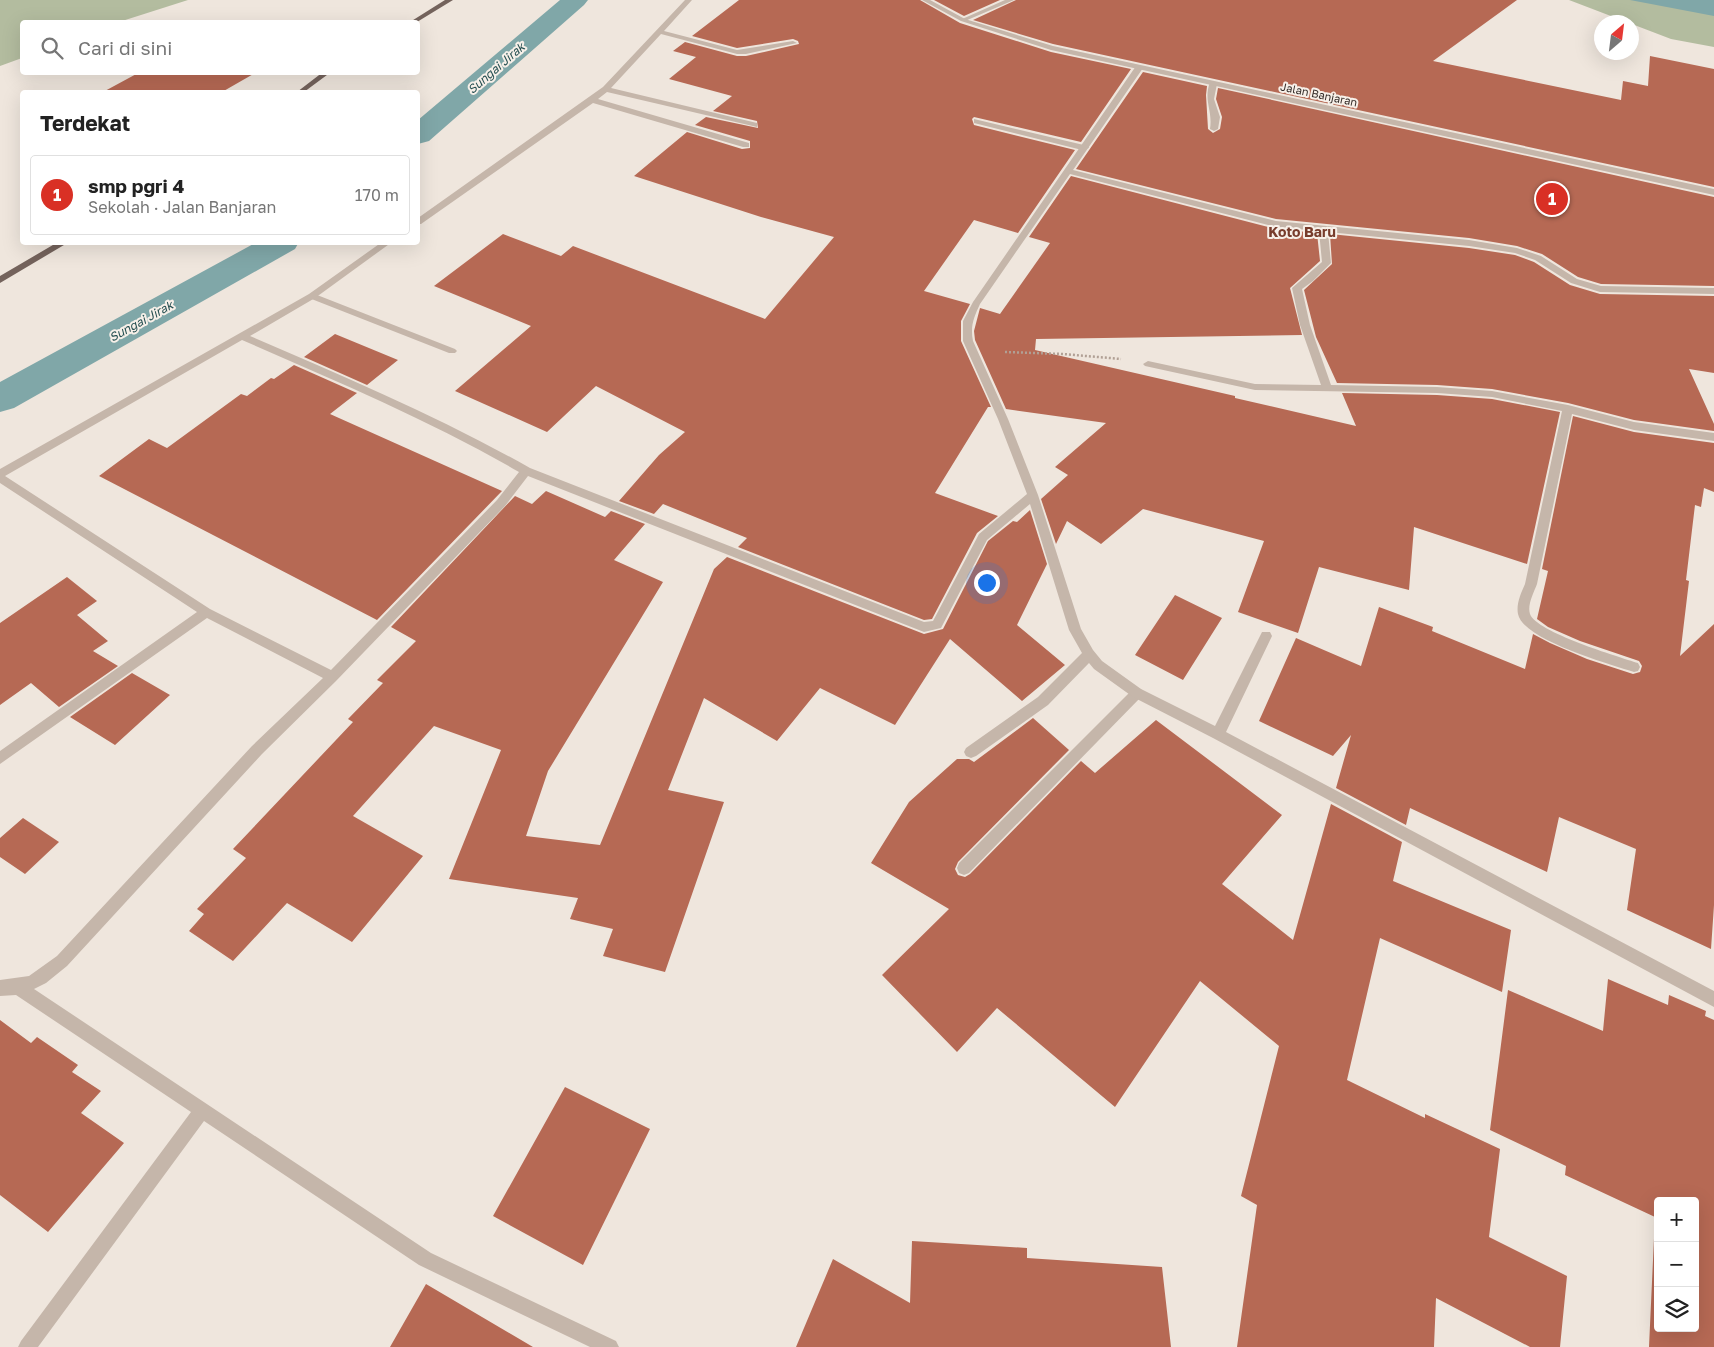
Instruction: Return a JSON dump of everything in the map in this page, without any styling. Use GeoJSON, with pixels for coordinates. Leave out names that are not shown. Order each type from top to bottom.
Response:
{"type":"FeatureCollection","features":[{"type":"Feature","properties":{"kind":"main road"},"geometry":{"type":"LineString","coordinates":[[416,20],[450,0]]}},
{"type":"Feature","properties":{"kind":"main road"},"geometry":{"type":"LineString","coordinates":[[303,90],[324,75]]}},
{"type":"Feature","properties":{"kind":"main road"},"geometry":{"type":"LineString","coordinates":[[0,280],[60,245]]}},
{"type":"Feature","properties":{"kind":"street"},"geometry":{"type":"LineString","coordinates":[[420,221],[606,89],[689,0]]}},
{"type":"Feature","properties":{"kind":"street","name":"Jalan Banjaran"},"geometry":{"type":"LineString","coordinates":[[925,0],[963,20],[1051,48],[1714,192]]}},
{"type":"Feature","properties":{"kind":"street"},"geometry":{"type":"LineString","coordinates":[[963,20],[1011,0]]}},
{"type":"Feature","properties":{"kind":"street"},"geometry":{"type":"LineString","coordinates":[[660,32],[737,52],[793,43]]}},
{"type":"Feature","properties":{"kind":"street"},"geometry":{"type":"LineString","coordinates":[[1139,68],[968,319],[965,328],[968,341],[1004,419],[1032,495],[1075,630],[1089,654],[1098,665],[1137,693],[1218,734],[1714,999]]}},
{"type":"Feature","properties":{"kind":"street"},"geometry":{"type":"LineString","coordinates":[[1213,84],[1210,99],[1216,117],[1214,129]]}},
{"type":"Feature","properties":{"kind":"street"},"geometry":{"type":"LineString","coordinates":[[606,89],[754,125]]}},
{"type":"Feature","properties":{"kind":"street"},"geometry":{"type":"LineString","coordinates":[[592,100],[746,145]]}},
{"type":"Feature","properties":{"kind":"street"},"geometry":{"type":"LineString","coordinates":[[977,120],[1085,148]]}},
{"type":"Feature","properties":{"kind":"street"},"geometry":{"type":"LineString","coordinates":[[1068,171],[1276,224],[1508,249],[1538,258],[1574,281],[1605,289],[1714,291]]}},
{"type":"Feature","properties":{"kind":"street"},"geometry":{"type":"LineString","coordinates":[[1323,229],[1327,263],[1297,288],[1305,325],[1327,388]]}},
{"type":"Feature","properties":{"kind":"street"},"geometry":{"type":"LineString","coordinates":[[332,677],[206,612],[0,476],[312,296],[384,245]]}},
{"type":"Feature","properties":{"kind":"street"},"geometry":{"type":"LineString","coordinates":[[312,296],[452,351]]}},
{"type":"Feature","properties":{"kind":"street"},"geometry":{"type":"LineString","coordinates":[[242,336],[384,398],[481,446],[526,471],[924,626],[937,625],[941,620],[983,537],[1032,495]]}},
{"type":"Feature","properties":{"kind":"street"},"geometry":{"type":"LineString","coordinates":[[1148,364],[1255,387],[1437,390],[1492,394],[1568,409],[1634,426],[1714,437]]}},
{"type":"Feature","properties":{"kind":"street"},"geometry":{"type":"LineString","coordinates":[[1568,409],[1531,584],[1524,602],[1525,618],[1530,624],[1558,639],[1634,667]]}},
{"type":"Feature","properties":{"kind":"street"},"geometry":{"type":"LineString","coordinates":[[0,988],[29,986],[62,961],[256,750],[332,677],[500,503],[526,471]]}},
{"type":"Feature","properties":{"kind":"street"},"geometry":{"type":"LineString","coordinates":[[0,758],[206,612]]}},
{"type":"Feature","properties":{"kind":"street"},"geometry":{"type":"LineString","coordinates":[[1218,734],[1266,636]]}},
{"type":"Feature","properties":{"kind":"street"},"geometry":{"type":"LineString","coordinates":[[971,752],[1043,700],[1089,654]]}},
{"type":"Feature","properties":{"kind":"street"},"geometry":{"type":"LineString","coordinates":[[964,868],[1137,693]]}},
{"type":"Feature","properties":{"kind":"street"},"geometry":{"type":"LineString","coordinates":[[18,987],[425,1259],[610,1347]]}},
{"type":"Feature","properties":{"kind":"street"},"geometry":{"type":"LineString","coordinates":[[27,1347],[202,1111]]}},
{"type":"Feature","properties":{"kind":"path"},"geometry":{"type":"LineString","coordinates":[[974,353],[1041,352],[1094,355],[1148,364]]}},
{"type":"Feature","properties":{"kind":"green space"},"geometry":{"type":"Polygon","coordinates":[[[0,0],[188,0],[125,20],[20,20],[20,59],[0,66],[0,0]]]}},
{"type":"Feature","properties":{"kind":"green space"},"geometry":{"type":"Polygon","coordinates":[[[1569,0],[1714,0],[1714,47],[1671,39],[1639,27],[1639,15],[1608,15],[1569,0]]]}},
{"type":"Feature","properties":{"kind":"water"},"geometry":{"type":"Polygon","coordinates":[[[1630,0],[1714,0],[1714,16],[1630,0]]]}},
{"type":"Feature","properties":{"kind":"building"},"geometry":{"type":"Polygon","coordinates":[[[739,0],[920,0],[960,23],[1051,52],[1131,69],[1081,142],[974,117],[972,119],[974,125],[1075,150],[1018,233],[974,220],[924,291],[970,304],[961,321],[961,341],[991,407],[988,407],[935,493],[998,516],[977,533],[932,619],[924,620],[738,547],[747,538],[663,504],[654,514],[619,501],[659,455],[685,432],[596,386],[547,432],[455,391],[531,326],[434,286],[503,234],[561,256],[573,246],[765,319],[834,237],[761,217],[634,176],[687,132],[742,149],[750,148],[750,141],[695,125],[706,117],[758,128],[757,121],[713,111],[732,96],[669,79],[696,57],[673,51],[685,42],[737,56],[746,56],[799,44],[798,41],[793,39],[737,48],[692,36],[739,0]]]}},
{"type":"Feature","properties":{"kind":"building"},"geometry":{"type":"Polygon","coordinates":[[[934,0],[1000,0],[964,16],[934,0]]]}},
{"type":"Feature","properties":{"kind":"building"},"geometry":{"type":"Polygon","coordinates":[[[1016,0],[1517,0],[1433,61],[1621,100],[1623,81],[1648,86],[1650,56],[1714,69],[1714,187],[1053,44],[973,20],[1016,0]]]}},
{"type":"Feature","properties":{"kind":"building"},"geometry":{"type":"Polygon","coordinates":[[[1143,72],[1207,86],[1208,129],[1213,133],[1220,129],[1222,117],[1216,99],[1218,88],[1714,197],[1714,286],[1601,284],[1578,277],[1542,254],[1517,246],[1469,238],[1276,219],[1076,169],[1143,72]]]}},
{"type":"Feature","properties":{"kind":"building"},"geometry":{"type":"Polygon","coordinates":[[[134,75],[252,75],[226,90],[107,90],[134,75]]]}},
{"type":"Feature","properties":{"kind":"building"},"geometry":{"type":"Polygon","coordinates":[[[1071,176],[1276,229],[1317,233],[1320,261],[1290,288],[1302,335],[1036,339],[1035,350],[1356,426],[1342,393],[1437,395],[1492,399],[1560,412],[1527,564],[1414,527],[1409,590],[1319,567],[1298,633],[1238,612],[1264,541],[1143,509],[1101,544],[1067,521],[1056,544],[1041,499],[1068,475],[1055,467],[1106,423],[1006,409],[975,340],[974,331],[980,308],[1000,314],[1050,243],[1029,237],[1071,176]]]}},
{"type":"Feature","properties":{"kind":"building"},"geometry":{"type":"Polygon","coordinates":[[[1330,234],[1469,248],[1515,255],[1534,262],[1570,285],[1600,294],[1714,296],[1714,373],[1689,369],[1714,424],[1714,431],[1634,420],[1568,403],[1492,389],[1437,385],[1337,383],[1316,337],[1304,290],[1332,264],[1330,234]]]}},
{"type":"Feature","properties":{"kind":"building"},"geometry":{"type":"Polygon","coordinates":[[[335,334],[398,360],[367,385],[304,357],[335,334]]]}},
{"type":"Feature","properties":{"kind":"building"},"geometry":{"type":"Polygon","coordinates":[[[294,365],[357,393],[330,414],[502,491],[377,620],[99,476],[149,439],[167,448],[241,394],[247,396],[271,378],[274,379],[294,365]]]}},
{"type":"Feature","properties":{"kind":"building"},"geometry":{"type":"Polygon","coordinates":[[[1573,416],[1634,432],[1714,443],[1714,492],[1704,488],[1701,507],[1695,505],[1686,580],[1689,581],[1680,656],[1714,624],[1714,905],[1711,949],[1627,910],[1636,849],[1559,817],[1547,872],[1410,808],[1406,825],[1336,788],[1351,735],[1333,756],[1259,721],[1296,638],[1361,666],[1379,607],[1433,627],[1432,631],[1525,669],[1533,634],[1587,659],[1633,674],[1640,672],[1642,666],[1639,661],[1580,641],[1548,627],[1537,619],[1548,571],[1542,569],[1573,416]]]}},
{"type":"Feature","properties":{"kind":"building"},"geometry":{"type":"Polygon","coordinates":[[[546,491],[605,517],[611,511],[645,524],[614,560],[663,582],[548,771],[526,836],[600,845],[714,569],[727,557],[924,634],[943,629],[988,541],[1013,521],[1017,522],[1030,510],[1047,564],[1017,625],[1065,665],[1022,701],[950,639],[895,725],[820,688],[777,741],[704,698],[668,790],[724,802],[665,972],[603,956],[613,929],[570,919],[578,898],[449,879],[501,750],[434,726],[353,816],[423,856],[352,942],[287,903],[233,961],[189,931],[204,914],[197,909],[246,858],[233,849],[353,722],[348,719],[383,683],[377,680],[416,641],[391,627],[515,496],[532,504],[546,491]]]}},
{"type":"Feature","properties":{"kind":"building"},"geometry":{"type":"Polygon","coordinates":[[[67,577],[97,601],[77,615],[108,641],[93,651],[118,666],[59,707],[31,683],[0,705],[0,623],[67,577]]]}},
{"type":"Feature","properties":{"kind":"building"},"geometry":{"type":"Polygon","coordinates":[[[1175,595],[1222,618],[1183,680],[1135,655],[1175,595]]]}},
{"type":"Feature","properties":{"kind":"building"},"geometry":{"type":"Polygon","coordinates":[[[132,673],[170,695],[115,745],[70,717],[132,673]]]}},
{"type":"Feature","properties":{"kind":"building"},"geometry":{"type":"Polygon","coordinates":[[[1033,718],[1069,750],[958,862],[955,869],[958,875],[965,877],[970,874],[1081,761],[1095,773],[1156,720],[1282,815],[1222,884],[1293,940],[1331,804],[1402,842],[1393,881],[1511,930],[1502,992],[1380,938],[1347,1080],[1425,1118],[1425,1114],[1500,1149],[1489,1237],[1567,1276],[1560,1347],[1530,1347],[1436,1298],[1434,1347],[1237,1347],[1257,1205],[1241,1196],[1279,1046],[1200,981],[1115,1107],[997,1008],[957,1052],[882,975],[949,909],[871,863],[909,802],[957,759],[969,759],[974,762],[1033,718]]]}},
{"type":"Feature","properties":{"kind":"building"},"geometry":{"type":"Polygon","coordinates":[[[23,818],[59,842],[25,874],[0,857],[0,838],[23,818]]]}},
{"type":"Feature","properties":{"kind":"building"},"geometry":{"type":"Polygon","coordinates":[[[1608,979],[1668,1005],[1669,995],[1706,1011],[1705,1016],[1714,1020],[1714,1347],[1649,1347],[1654,1239],[1654,1332],[1699,1332],[1699,1197],[1654,1197],[1654,1217],[1565,1175],[1566,1166],[1490,1130],[1508,990],[1603,1031],[1608,979]]]}},
{"type":"Feature","properties":{"kind":"building"},"geometry":{"type":"Polygon","coordinates":[[[0,1020],[31,1043],[37,1037],[78,1065],[72,1072],[101,1091],[81,1113],[124,1143],[48,1232],[0,1195],[0,1020]]]}},
{"type":"Feature","properties":{"kind":"building"},"geometry":{"type":"Polygon","coordinates":[[[565,1087],[650,1129],[583,1265],[493,1216],[565,1087]]]}},
{"type":"Feature","properties":{"kind":"building"},"geometry":{"type":"Polygon","coordinates":[[[912,1241],[1027,1248],[1027,1258],[1162,1267],[1171,1347],[796,1347],[833,1259],[910,1303],[912,1241]]]}},
{"type":"Feature","properties":{"kind":"building"},"geometry":{"type":"Polygon","coordinates":[[[426,1284],[533,1347],[390,1347],[426,1284]]]}},
{"type":"Feature","properties":{"kind":"waterway","name":"Sungai Jirak"},"geometry":{"type":"LineString","coordinates":[[420,133],[575,0]]}},
{"type":"Feature","properties":{"kind":"waterway","name":"Sungai Jirak"},"geometry":{"type":"LineString","coordinates":[[0,399],[278,245]]}},
{"type":"Feature","properties":{"kind":"place","name":"smp pgri 4"},"geometry":{"type":"Point","coordinates":[1552,199]}},
{"type":"Feature","properties":{"kind":"district","name":"Koto Baru"},"geometry":{"type":"Point","coordinates":[1302,231]}}]}
